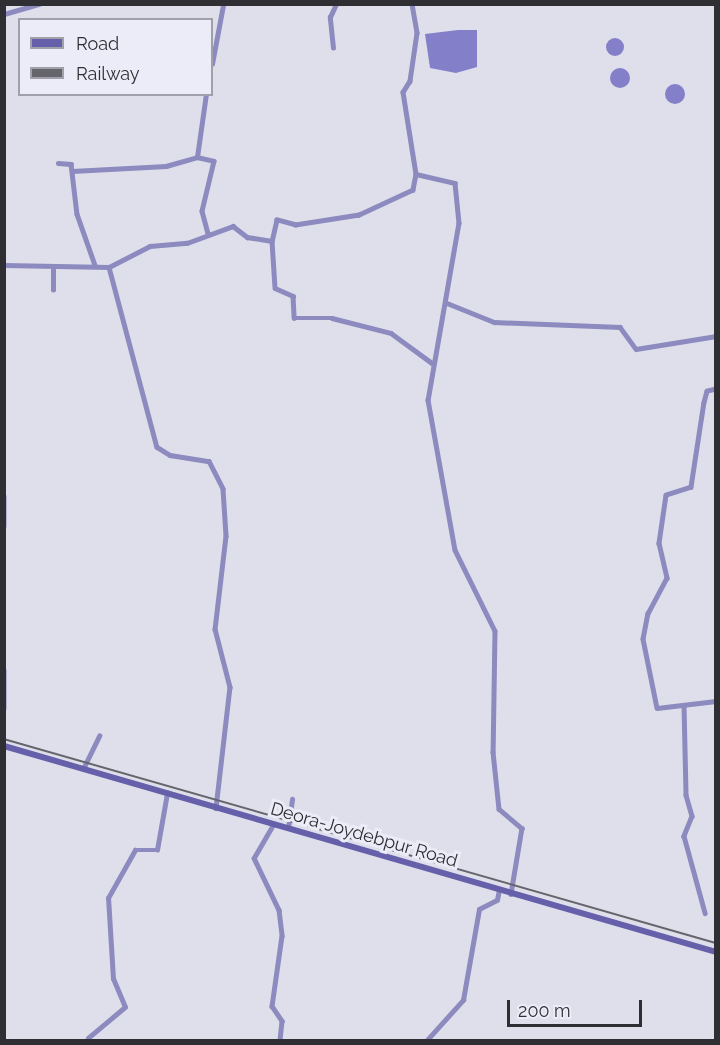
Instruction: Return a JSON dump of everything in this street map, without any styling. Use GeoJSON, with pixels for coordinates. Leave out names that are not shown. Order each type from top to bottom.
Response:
{"type":"FeatureCollection","features":[{"type":"Feature","properties":{"kind":"street"},"geometry":{"type":"LineString","coordinates":[[4,14],[40,4]]}},
{"type":"Feature","properties":{"kind":"street"},"geometry":{"type":"LineString","coordinates":[[200,4],[229,4]]}},
{"type":"Feature","properties":{"kind":"street"},"geometry":{"type":"LineString","coordinates":[[333,48],[330,16],[336,4]]}},
{"type":"Feature","properties":{"kind":"street"},"geometry":{"type":"LineString","coordinates":[[412,4],[417,33],[410,81],[403,92],[416,174],[412,192],[359,215],[296,225],[278,220],[272,241],[275,288],[292,295],[294,318],[332,318],[391,333],[432,363]]}},
{"type":"Feature","properties":{"kind":"street"},"geometry":{"type":"LineString","coordinates":[[213,59],[223,5]]}},
{"type":"Feature","properties":{"kind":"street"},"geometry":{"type":"LineString","coordinates":[[197,158],[206,96]]}},
{"type":"Feature","properties":{"kind":"street"},"geometry":{"type":"LineString","coordinates":[[72,171],[166,166],[197,158],[217,165],[202,211],[208,234]]}},
{"type":"Feature","properties":{"kind":"street"},"geometry":{"type":"LineString","coordinates":[[58,163],[69,162],[78,214],[95,265]]}},
{"type":"Feature","properties":{"kind":"street"},"geometry":{"type":"LineString","coordinates":[[416,174],[455,183],[459,223],[447,303],[432,363],[428,400],[444,505],[461,568],[495,631],[493,752],[499,809],[522,828],[511,894]]}},
{"type":"Feature","properties":{"kind":"street"},"geometry":{"type":"LineString","coordinates":[[4,265],[30,263],[53,270],[95,265],[109,267],[150,246],[187,243],[236,226],[246,237],[272,241]]}},
{"type":"Feature","properties":{"kind":"street"},"geometry":{"type":"LineString","coordinates":[[109,267],[157,447],[170,455],[209,462],[223,489],[226,536],[215,629],[230,687],[216,808]]}},
{"type":"Feature","properties":{"kind":"street"},"geometry":{"type":"LineString","coordinates":[[53,270],[53,290]]}},
{"type":"Feature","properties":{"kind":"street"},"geometry":{"type":"LineString","coordinates":[[447,303],[494,322],[620,327],[636,349],[716,336]]}},
{"type":"Feature","properties":{"kind":"street"},"geometry":{"type":"LineString","coordinates":[[716,389],[707,391],[704,402],[691,487],[666,495],[659,543],[667,578],[648,613],[643,639],[657,708],[716,701]]}},
{"type":"Feature","properties":{"kind":"street"},"geometry":{"type":"LineString","coordinates":[[4,496],[4,526]]}},
{"type":"Feature","properties":{"kind":"street"},"geometry":{"type":"LineString","coordinates":[[4,670],[4,708]]}},
{"type":"Feature","properties":{"kind":"street"},"geometry":{"type":"LineString","coordinates":[[684,705],[686,795],[692,816],[684,836],[705,913]]}},
{"type":"Feature","properties":{"kind":"street"},"geometry":{"type":"LineString","coordinates":[[82,769],[99,736]]}},
{"type":"Feature","properties":{"kind":"street","name":"Deora-Joydebpur Road"},"geometry":{"type":"LineString","coordinates":[[4,746],[716,952]]}},
{"type":"Feature","properties":{"kind":"street"},"geometry":{"type":"LineString","coordinates":[[88,1038],[125,1006],[113,979],[108,900],[135,850],[157,850],[167,793]]}},
{"type":"Feature","properties":{"kind":"street"},"geometry":{"type":"LineString","coordinates":[[288,828],[292,799]]}},
{"type":"Feature","properties":{"kind":"street"},"geometry":{"type":"LineString","coordinates":[[274,824],[254,858],[279,910],[282,936],[273,1006],[282,1021],[280,1041]]}},
{"type":"Feature","properties":{"kind":"street"},"geometry":{"type":"LineString","coordinates":[[427,1041],[463,1000],[479,909],[497,900],[500,890]]}},
{"type":"Feature","properties":{"kind":"shaded area"},"geometry":{"type":"Polygon","coordinates":[[[477,30],[477,67],[456,73],[430,68],[425,34],[477,30]]]}},
{"type":"Feature","properties":{"kind":"shaded area"},"geometry":{"type":"Polygon","coordinates":[[[615,38],[621,41],[624,47],[621,53],[615,56],[609,53],[606,47],[609,41],[615,38]]]}},
{"type":"Feature","properties":{"kind":"shaded area"},"geometry":{"type":"Polygon","coordinates":[[[620,68],[627,71],[630,78],[627,85],[620,88],[613,85],[610,78],[613,71],[620,68]]]}},
{"type":"Feature","properties":{"kind":"shaded area"},"geometry":{"type":"Polygon","coordinates":[[[675,84],[682,87],[685,94],[682,101],[675,104],[668,101],[665,94],[668,87],[675,84]]]}},
{"type":"Feature","properties":{"kind":"railway"},"geometry":{"type":"LineString","coordinates":[[4,739],[716,943]]}}]}
